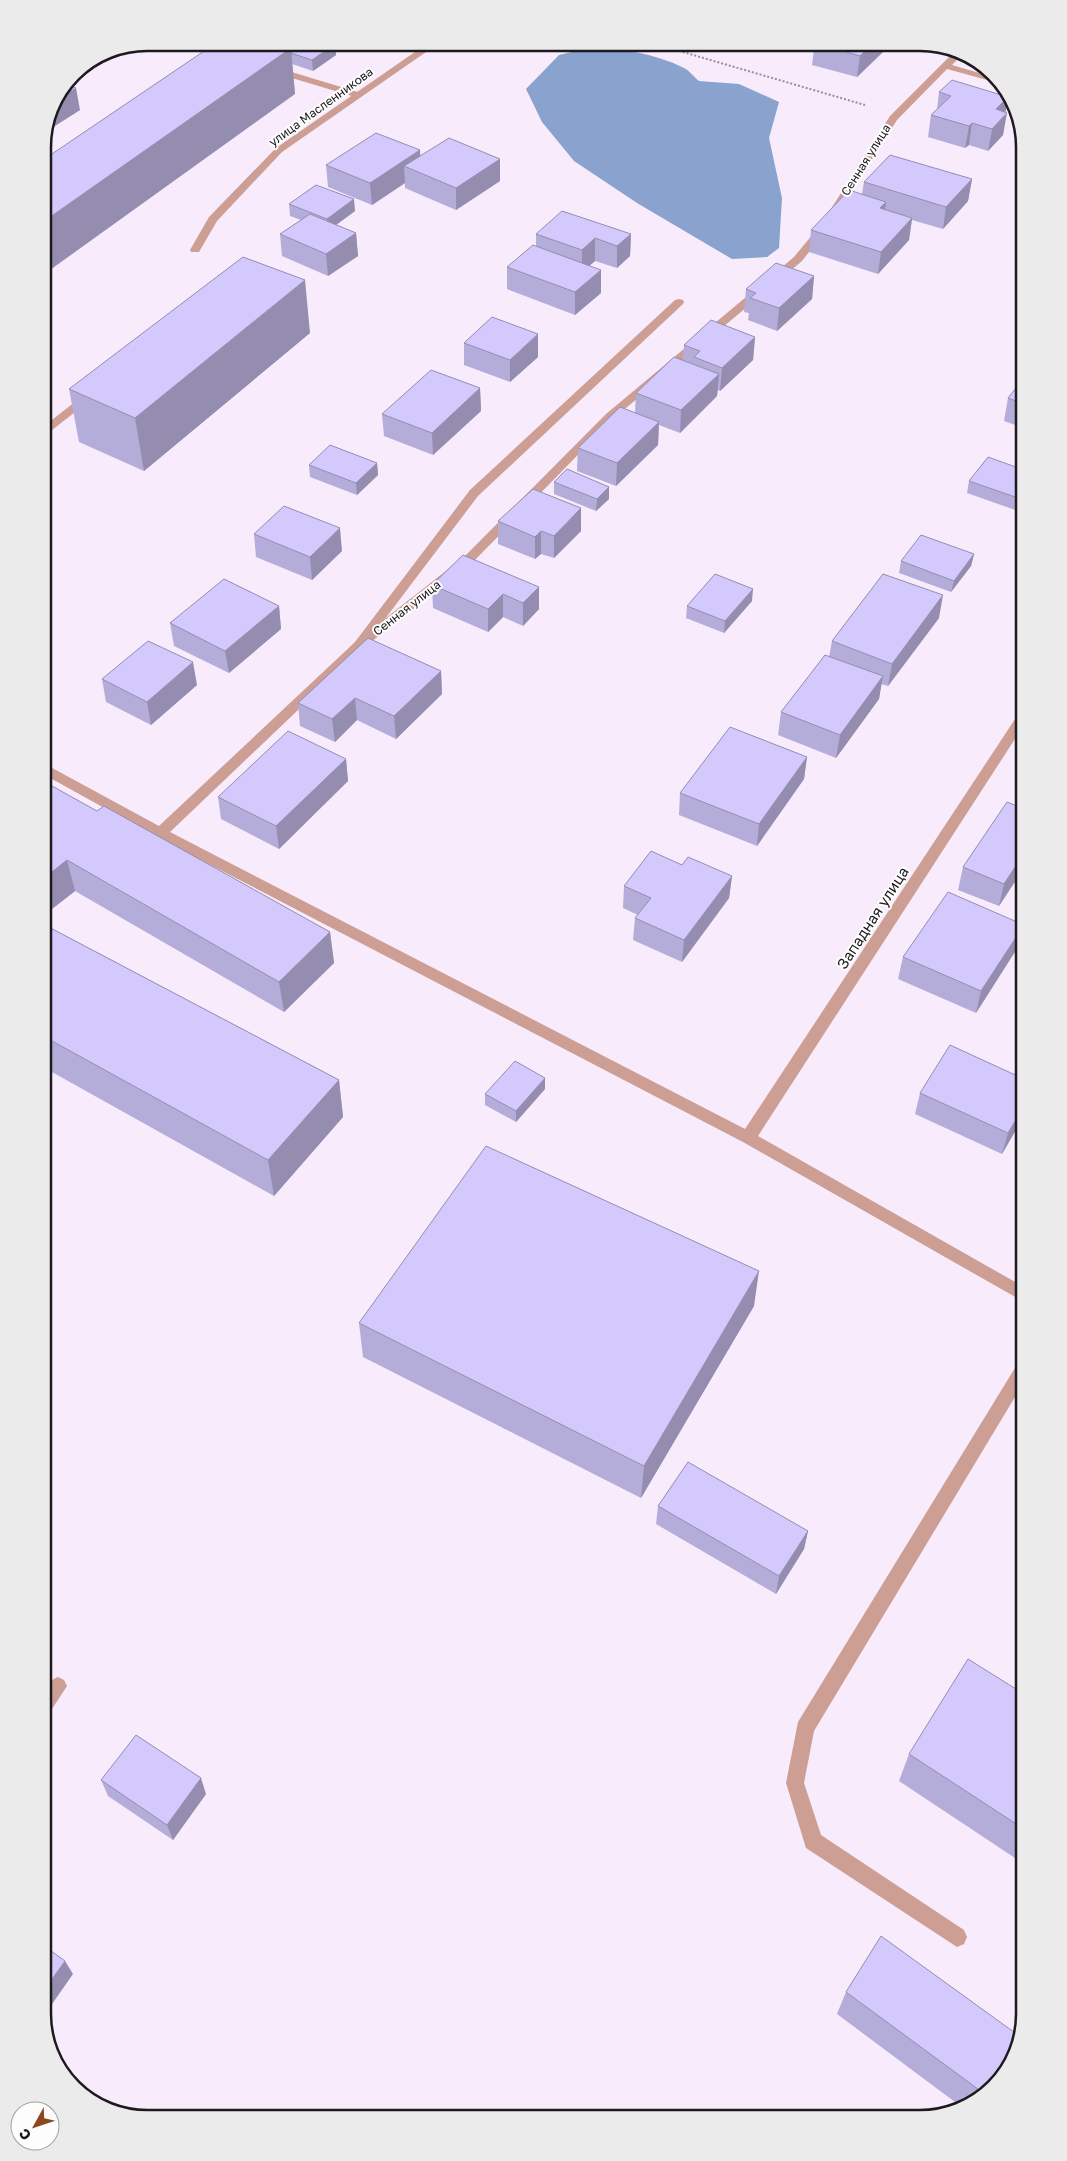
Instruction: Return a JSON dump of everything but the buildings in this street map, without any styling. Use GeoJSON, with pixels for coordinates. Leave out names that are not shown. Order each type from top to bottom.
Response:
{"type":"FeatureCollection","features":[{"type":"Feature","properties":{"kind":"street","name":"улица Масленникова"},"geometry":{"type":"LineString","coordinates":[[195,250],[213,219],[280,150],[423,51]]}},
{"type":"Feature","properties":{"kind":"street","name":"Сенная улица"},"geometry":{"type":"LineString","coordinates":[[160,833],[358,646],[469,559],[610,416],[667,366],[798,259],[826,224],[897,114],[954,58]]}},
{"type":"Feature","properties":{"kind":"street"},"geometry":{"type":"LineString","coordinates":[[946,66],[986,78]]}},
{"type":"Feature","properties":{"kind":"street"},"geometry":{"type":"LineString","coordinates":[[267,68],[358,96]]}},
{"type":"Feature","properties":{"kind":"street"},"geometry":{"type":"LineString","coordinates":[[358,646],[474,493],[679,302]]}},
{"type":"Feature","properties":{"kind":"street"},"geometry":{"type":"LineString","coordinates":[[51,426],[97,390]]}},
{"type":"Feature","properties":{"kind":"street","name":"Западная улица"},"geometry":{"type":"LineString","coordinates":[[748,1138],[1016,728]]}},
{"type":"Feature","properties":{"kind":"street"},"geometry":{"type":"LineString","coordinates":[[51,772],[160,833],[748,1138],[1016,1290]]}},
{"type":"Feature","properties":{"kind":"street"},"geometry":{"type":"LineString","coordinates":[[957,1937],[812,1841],[795,1783],[805,1728],[1016,1381]]}},
{"type":"Feature","properties":{"kind":"street"},"geometry":{"type":"LineString","coordinates":[[51,1695],[58,1686]]}},
{"type":"Feature","properties":{"kind":"path"},"geometry":{"type":"LineString","coordinates":[[680,51],[897,114]]}},
{"type":"Feature","properties":{"kind":"water"},"geometry":{"type":"Polygon","coordinates":[[[576,51],[632,51],[673,63],[684,68],[699,81],[739,84],[779,102],[769,138],[782,198],[779,248],[767,257],[732,259],[637,203],[574,161],[542,122],[526,89],[559,55],[576,51]]]}}]}
